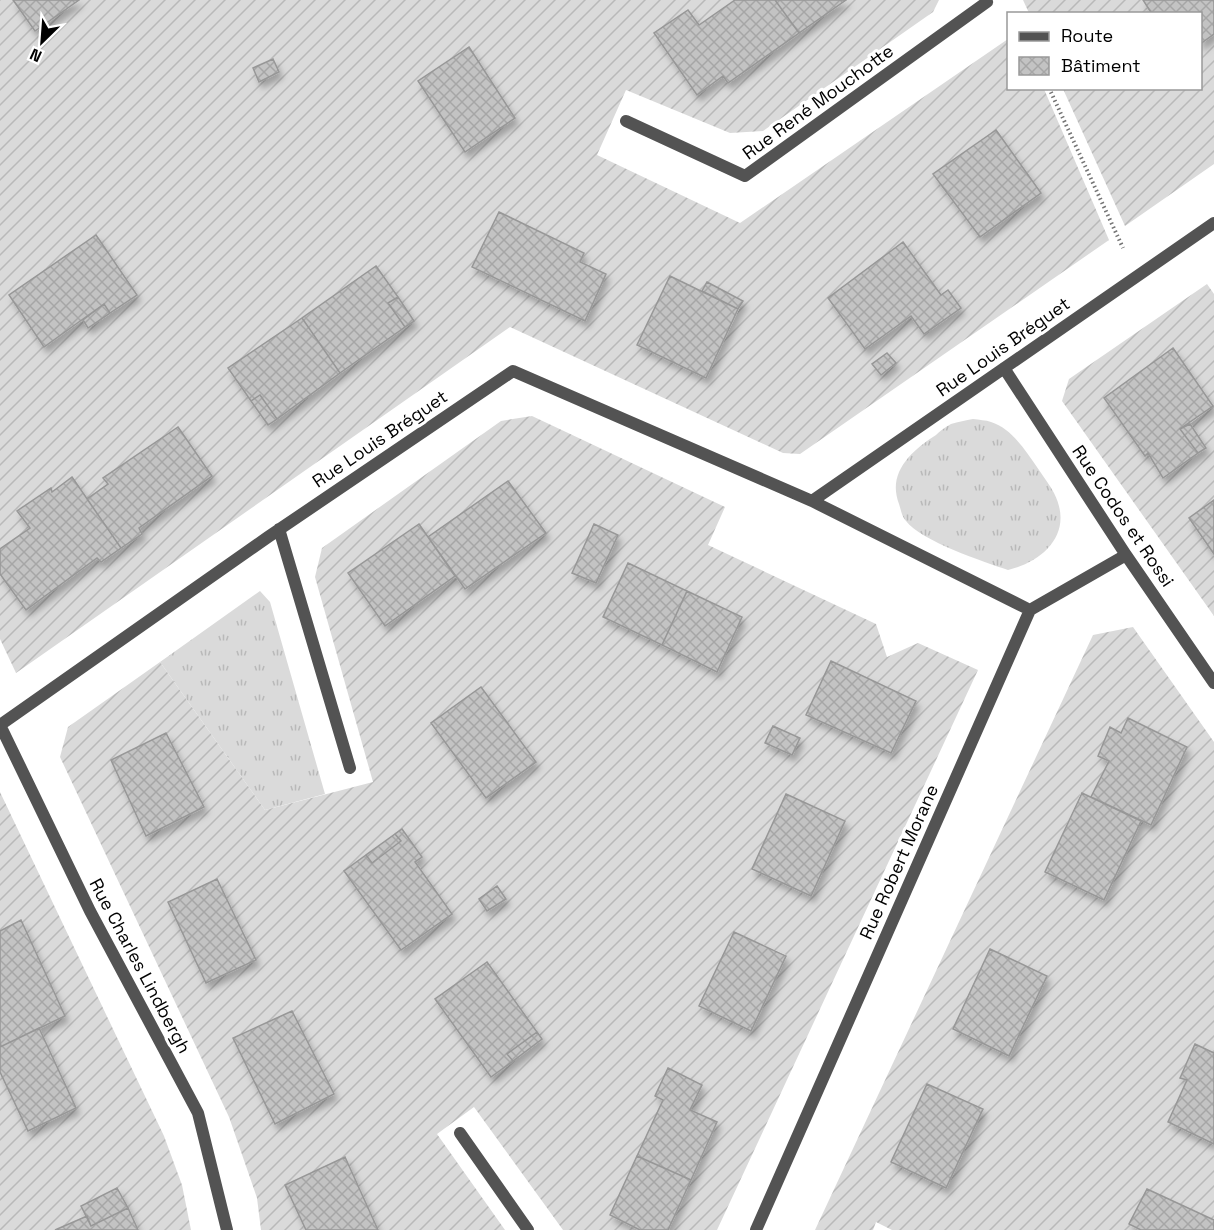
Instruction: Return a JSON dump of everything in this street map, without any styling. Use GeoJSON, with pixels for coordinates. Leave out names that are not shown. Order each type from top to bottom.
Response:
{"type":"FeatureCollection","features":[{"type":"Feature","properties":{"kind":"street","name":"Rue René Mouchotte"},"geometry":{"type":"LineString","coordinates":[[626,121],[745,176],[987,2],[986,0]]}},
{"type":"Feature","properties":{"kind":"street","name":"Rue Louis Bréguet"},"geometry":{"type":"LineString","coordinates":[[812,501],[1214,223]]}},
{"type":"Feature","properties":{"kind":"street","name":"Rue Codos et Rossi"},"geometry":{"type":"LineString","coordinates":[[1004,368],[1126,555],[1214,683]]}},
{"type":"Feature","properties":{"kind":"street","name":"Rue Louis Bréguet"},"geometry":{"type":"LineString","coordinates":[[0,725],[279,529],[513,371],[812,501],[1030,610]]}},
{"type":"Feature","properties":{"kind":"street"},"geometry":{"type":"LineString","coordinates":[[279,529],[350,768]]}},
{"type":"Feature","properties":{"kind":"street"},"geometry":{"type":"LineString","coordinates":[[1030,610],[1126,555]]}},
{"type":"Feature","properties":{"kind":"street","name":"Rue Robert Morane"},"geometry":{"type":"LineString","coordinates":[[756,1230],[1030,610]]}},
{"type":"Feature","properties":{"kind":"street","name":"Rue Charles Lindbergh"},"geometry":{"type":"LineString","coordinates":[[0,725],[90,911],[198,1113],[227,1230]]}},
{"type":"Feature","properties":{"kind":"street"},"geometry":{"type":"LineString","coordinates":[[460,1133],[528,1230]]}},
{"type":"Feature","properties":{"kind":"path"},"geometry":{"type":"LineString","coordinates":[[1050,90],[1136,276]]}},
{"type":"Feature","properties":{"kind":"green space"},"geometry":{"type":"Polygon","coordinates":[[[0,0],[13,0],[35,31],[79,0],[735,0],[699,25],[688,10],[654,33],[697,95],[723,76],[728,83],[846,0],[939,0],[933,12],[763,131],[730,133],[626,90],[597,155],[740,223],[1007,40],[1007,90],[1044,90],[1109,240],[800,454],[783,453],[510,327],[16,673],[0,639],[0,574],[26,610],[97,558],[101,562],[142,534],[139,528],[212,476],[177,427],[103,478],[108,484],[87,499],[72,477],[52,492],[51,489],[30,528],[0,549],[0,0]],[[469,48],[418,81],[465,152],[515,118],[469,48]],[[996,130],[933,174],[980,237],[1041,193],[996,130]],[[499,212],[472,267],[606,274],[580,262],[584,253],[499,212]],[[96,236],[9,295],[44,347],[83,320],[88,328],[137,295],[96,236]],[[903,242],[828,298],[865,349],[911,316],[924,334],[961,308],[948,290],[941,295],[903,242]],[[376,266],[229,368],[268,425],[414,321],[376,266]],[[670,277],[637,345],[706,378],[743,301],[707,282],[702,291],[670,277]]]}},
{"type":"Feature","properties":{"kind":"green space"},"geometry":{"type":"Polygon","coordinates":[[[1023,0],[1143,0],[1151,12],[1029,12],[1023,0]]]}},
{"type":"Feature","properties":{"kind":"green space"},"geometry":{"type":"Polygon","coordinates":[[[1214,34],[1214,164],[1125,226],[1063,90],[1202,90],[1202,43],[1214,34]]]}},
{"type":"Feature","properties":{"kind":"green space"},"geometry":{"type":"Polygon","coordinates":[[[1207,284],[1214,294],[1214,500],[1189,518],[1214,554],[1214,616],[1062,401],[1069,379],[1207,284]],[[1173,349],[1104,398],[1144,455],[1148,453],[1163,478],[1206,448],[1190,424],[1213,406],[1173,349]]]}},
{"type":"Feature","properties":{"kind":"green space"},"geometry":{"type":"Polygon","coordinates":[[[532,416],[725,507],[708,545],[876,624],[887,657],[918,643],[978,670],[717,1230],[668,1230],[717,1123],[690,1110],[702,1085],[668,1069],[663,1100],[610,1215],[640,1230],[563,1230],[474,1107],[437,1134],[505,1230],[261,1230],[257,1198],[229,1117],[60,757],[68,727],[160,662],[265,810],[373,782],[315,577],[322,548],[501,421],[532,416]],[[508,482],[428,537],[419,524],[348,573],[384,625],[455,576],[465,589],[546,533],[508,482]],[[594,524],[572,573],[596,583],[618,536],[594,524]],[[628,563],[603,617],[717,672],[741,617],[628,563]],[[832,662],[806,715],[891,753],[915,701],[832,662]],[[166,733],[111,760],[146,836],[203,807],[166,733]],[[786,794],[752,869],[811,896],[845,821],[786,794]],[[402,830],[344,871],[401,950],[452,914],[415,862],[422,857],[402,830]],[[734,932],[699,1006],[751,1031],[786,955],[734,932]],[[486,962],[435,999],[513,1061],[542,1039],[486,962]]]}},
{"type":"Feature","properties":{"kind":"green space"},"geometry":{"type":"Polygon","coordinates":[[[973,419],[999,425],[1013,436],[1051,487],[1059,507],[1058,532],[1052,543],[1034,560],[1008,570],[954,550],[914,529],[904,518],[896,493],[899,473],[918,448],[949,425],[973,419]]]}},
{"type":"Feature","properties":{"kind":"green space"},"geometry":{"type":"Polygon","coordinates":[[[260,591],[270,602],[325,794],[265,810],[160,662],[260,591]]]}},
{"type":"Feature","properties":{"kind":"green space"},"geometry":{"type":"Polygon","coordinates":[[[1133,627],[1214,742],[1214,1053],[1195,1044],[1180,1077],[1187,1080],[1168,1121],[1214,1144],[1214,1220],[1147,1189],[1129,1224],[1141,1230],[892,1230],[876,1222],[873,1230],[815,1230],[1093,635],[1133,627]],[[1128,719],[1121,733],[1110,727],[1098,756],[1109,761],[1091,797],[1081,793],[1045,872],[1104,900],[1141,821],[1151,824],[1187,747],[1128,719]],[[990,949],[1009,1056],[1047,976],[990,949]],[[927,1084],[891,1162],[946,1188],[983,1110],[927,1084]]]}},
{"type":"Feature","properties":{"kind":"green space"},"geometry":{"type":"Polygon","coordinates":[[[0,792],[164,1136],[182,1185],[191,1230],[138,1230],[117,1188],[81,1206],[87,1216],[56,1230],[0,1230],[0,1072],[28,1131],[76,1108],[39,1028],[65,1015],[21,921],[0,931],[0,792]]]}},
{"type":"Feature","properties":{"kind":"building"},"geometry":{"type":"Polygon","coordinates":[[[13,0],[79,0],[35,31],[13,0]]]}},
{"type":"Feature","properties":{"kind":"building"},"geometry":{"type":"Polygon","coordinates":[[[735,0],[775,0],[799,33],[728,83],[723,76],[697,95],[654,33],[688,10],[699,25],[735,0]]]}},
{"type":"Feature","properties":{"kind":"building"},"geometry":{"type":"Polygon","coordinates":[[[775,0],[846,0],[799,33],[775,0]]]}},
{"type":"Feature","properties":{"kind":"building"},"geometry":{"type":"Polygon","coordinates":[[[1143,0],[1214,0],[1214,34],[1202,43],[1202,12],[1151,12],[1143,0]]]}},
{"type":"Feature","properties":{"kind":"building"},"geometry":{"type":"Polygon","coordinates":[[[469,47],[515,118],[465,152],[418,81],[469,47]]]}},
{"type":"Feature","properties":{"kind":"building"},"geometry":{"type":"Polygon","coordinates":[[[273,59],[279,72],[259,82],[253,68],[273,59]]]}},
{"type":"Feature","properties":{"kind":"building"},"geometry":{"type":"Polygon","coordinates":[[[996,130],[1041,193],[980,237],[933,174],[996,130]]]}},
{"type":"Feature","properties":{"kind":"building"},"geometry":{"type":"Polygon","coordinates":[[[499,212],[584,253],[580,262],[606,274],[585,321],[472,267],[499,212]]]}},
{"type":"Feature","properties":{"kind":"building"},"geometry":{"type":"Polygon","coordinates":[[[96,235],[137,295],[110,313],[104,304],[44,347],[9,295],[96,235]]]}},
{"type":"Feature","properties":{"kind":"building"},"geometry":{"type":"Polygon","coordinates":[[[903,242],[941,295],[948,290],[961,308],[924,334],[911,316],[865,349],[828,298],[903,242]]]}},
{"type":"Feature","properties":{"kind":"building"},"geometry":{"type":"Polygon","coordinates":[[[376,266],[398,297],[388,303],[405,327],[340,373],[302,318],[376,266]]]}},
{"type":"Feature","properties":{"kind":"building"},"geometry":{"type":"Polygon","coordinates":[[[670,276],[738,309],[706,378],[637,345],[670,276]]]}},
{"type":"Feature","properties":{"kind":"building"},"geometry":{"type":"Polygon","coordinates":[[[707,282],[743,301],[738,309],[702,291],[707,282]]]}},
{"type":"Feature","properties":{"kind":"building"},"geometry":{"type":"Polygon","coordinates":[[[398,297],[414,321],[405,327],[388,303],[398,297]]]}},
{"type":"Feature","properties":{"kind":"building"},"geometry":{"type":"Polygon","coordinates":[[[104,304],[110,313],[88,328],[83,320],[104,304]]]}},
{"type":"Feature","properties":{"kind":"building"},"geometry":{"type":"Polygon","coordinates":[[[302,318],[340,373],[277,419],[260,395],[251,401],[228,368],[302,318]]]}},
{"type":"Feature","properties":{"kind":"building"},"geometry":{"type":"Polygon","coordinates":[[[1173,348],[1213,406],[1180,429],[1198,453],[1163,478],[1148,453],[1145,456],[1104,398],[1173,348]]]}},
{"type":"Feature","properties":{"kind":"building"},"geometry":{"type":"Polygon","coordinates":[[[887,353],[896,363],[881,375],[872,364],[887,353]]]}},
{"type":"Feature","properties":{"kind":"building"},"geometry":{"type":"Polygon","coordinates":[[[260,395],[277,419],[268,425],[251,401],[260,395]]]}},
{"type":"Feature","properties":{"kind":"building"},"geometry":{"type":"Polygon","coordinates":[[[1190,424],[1206,448],[1198,453],[1180,429],[1190,424]]]}},
{"type":"Feature","properties":{"kind":"building"},"geometry":{"type":"Polygon","coordinates":[[[178,427],[212,476],[139,528],[142,534],[121,548],[87,499],[108,484],[103,478],[178,427]]]}},
{"type":"Feature","properties":{"kind":"building"},"geometry":{"type":"Polygon","coordinates":[[[72,477],[121,548],[101,562],[97,558],[26,610],[0,574],[0,549],[30,528],[17,511],[51,488],[52,492],[72,477]]]}},
{"type":"Feature","properties":{"kind":"building"},"geometry":{"type":"Polygon","coordinates":[[[508,481],[546,533],[465,589],[428,537],[508,481]]]}},
{"type":"Feature","properties":{"kind":"building"},"geometry":{"type":"Polygon","coordinates":[[[1214,500],[1214,554],[1189,518],[1214,500]]]}},
{"type":"Feature","properties":{"kind":"building"},"geometry":{"type":"Polygon","coordinates":[[[419,524],[455,576],[385,626],[348,573],[419,524]]]}},
{"type":"Feature","properties":{"kind":"building"},"geometry":{"type":"Polygon","coordinates":[[[594,524],[618,535],[596,583],[572,573],[594,524]]]}},
{"type":"Feature","properties":{"kind":"building"},"geometry":{"type":"Polygon","coordinates":[[[628,563],[687,591],[662,645],[603,617],[628,563]]]}},
{"type":"Feature","properties":{"kind":"building"},"geometry":{"type":"Polygon","coordinates":[[[687,591],[742,617],[717,672],[662,645],[687,591]]]}},
{"type":"Feature","properties":{"kind":"building"},"geometry":{"type":"Polygon","coordinates":[[[831,661],[916,701],[891,753],[806,715],[831,661]]]}},
{"type":"Feature","properties":{"kind":"building"},"geometry":{"type":"Polygon","coordinates":[[[481,687],[536,762],[486,798],[431,723],[481,687]]]}},
{"type":"Feature","properties":{"kind":"building"},"geometry":{"type":"Polygon","coordinates":[[[1128,718],[1187,747],[1151,825],[1091,797],[1109,761],[1098,756],[1110,727],[1121,733],[1128,718]]]}},
{"type":"Feature","properties":{"kind":"building"},"geometry":{"type":"Polygon","coordinates":[[[773,726],[800,738],[792,755],[765,743],[773,726]]]}},
{"type":"Feature","properties":{"kind":"building"},"geometry":{"type":"Polygon","coordinates":[[[166,733],[204,807],[146,836],[111,760],[166,733]]]}},
{"type":"Feature","properties":{"kind":"building"},"geometry":{"type":"Polygon","coordinates":[[[1082,793],[1141,821],[1104,900],[1045,872],[1082,793]]]}},
{"type":"Feature","properties":{"kind":"building"},"geometry":{"type":"Polygon","coordinates":[[[786,794],[845,821],[811,896],[752,869],[786,794]]]}},
{"type":"Feature","properties":{"kind":"building"},"geometry":{"type":"Polygon","coordinates":[[[402,829],[422,857],[415,862],[452,914],[401,950],[344,871],[366,855],[372,863],[401,841],[395,834],[402,829]]]}},
{"type":"Feature","properties":{"kind":"building"},"geometry":{"type":"Polygon","coordinates":[[[395,834],[401,841],[372,863],[366,855],[395,834]]]}},
{"type":"Feature","properties":{"kind":"building"},"geometry":{"type":"Polygon","coordinates":[[[217,879],[256,960],[206,983],[168,902],[217,879]]]}},
{"type":"Feature","properties":{"kind":"building"},"geometry":{"type":"Polygon","coordinates":[[[497,886],[506,899],[487,911],[479,899],[497,886]]]}},
{"type":"Feature","properties":{"kind":"building"},"geometry":{"type":"Polygon","coordinates":[[[21,920],[65,1016],[0,1047],[0,931],[21,920]]]}},
{"type":"Feature","properties":{"kind":"building"},"geometry":{"type":"Polygon","coordinates":[[[734,932],[786,956],[751,1031],[699,1006],[734,932]]]}},
{"type":"Feature","properties":{"kind":"building"},"geometry":{"type":"Polygon","coordinates":[[[990,949],[1047,976],[1009,1056],[953,1029],[990,949]]]}},
{"type":"Feature","properties":{"kind":"building"},"geometry":{"type":"Polygon","coordinates":[[[487,962],[537,1032],[507,1054],[513,1061],[491,1077],[435,999],[487,962]]]}},
{"type":"Feature","properties":{"kind":"building"},"geometry":{"type":"Polygon","coordinates":[[[292,1011],[334,1094],[275,1124],[233,1038],[292,1011]]]}},
{"type":"Feature","properties":{"kind":"building"},"geometry":{"type":"Polygon","coordinates":[[[39,1028],[76,1108],[28,1131],[0,1072],[0,1047],[39,1028]]]}},
{"type":"Feature","properties":{"kind":"building"},"geometry":{"type":"Polygon","coordinates":[[[537,1032],[542,1039],[513,1061],[507,1054],[537,1032]]]}},
{"type":"Feature","properties":{"kind":"building"},"geometry":{"type":"Polygon","coordinates":[[[1195,1044],[1214,1053],[1214,1144],[1168,1122],[1187,1080],[1180,1078],[1195,1044]]]}},
{"type":"Feature","properties":{"kind":"building"},"geometry":{"type":"Polygon","coordinates":[[[668,1068],[702,1085],[690,1110],[717,1122],[691,1180],[637,1156],[663,1100],[655,1096],[668,1068]]]}},
{"type":"Feature","properties":{"kind":"building"},"geometry":{"type":"Polygon","coordinates":[[[927,1084],[983,1109],[946,1188],[891,1162],[927,1084]]]}},
{"type":"Feature","properties":{"kind":"building"},"geometry":{"type":"Polygon","coordinates":[[[637,1156],[691,1180],[668,1230],[640,1230],[610,1215],[637,1156]]]}},
{"type":"Feature","properties":{"kind":"building"},"geometry":{"type":"Polygon","coordinates":[[[345,1157],[378,1230],[306,1230],[285,1185],[345,1157]]]}},
{"type":"Feature","properties":{"kind":"building"},"geometry":{"type":"Polygon","coordinates":[[[117,1188],[128,1208],[91,1226],[81,1206],[117,1188]]]}},
{"type":"Feature","properties":{"kind":"building"},"geometry":{"type":"Polygon","coordinates":[[[1147,1189],[1214,1220],[1214,1230],[1141,1230],[1129,1224],[1147,1189]]]}},
{"type":"Feature","properties":{"kind":"building"},"geometry":{"type":"Polygon","coordinates":[[[128,1208],[138,1230],[55,1230],[87,1216],[91,1226],[128,1208]]]}}]}
